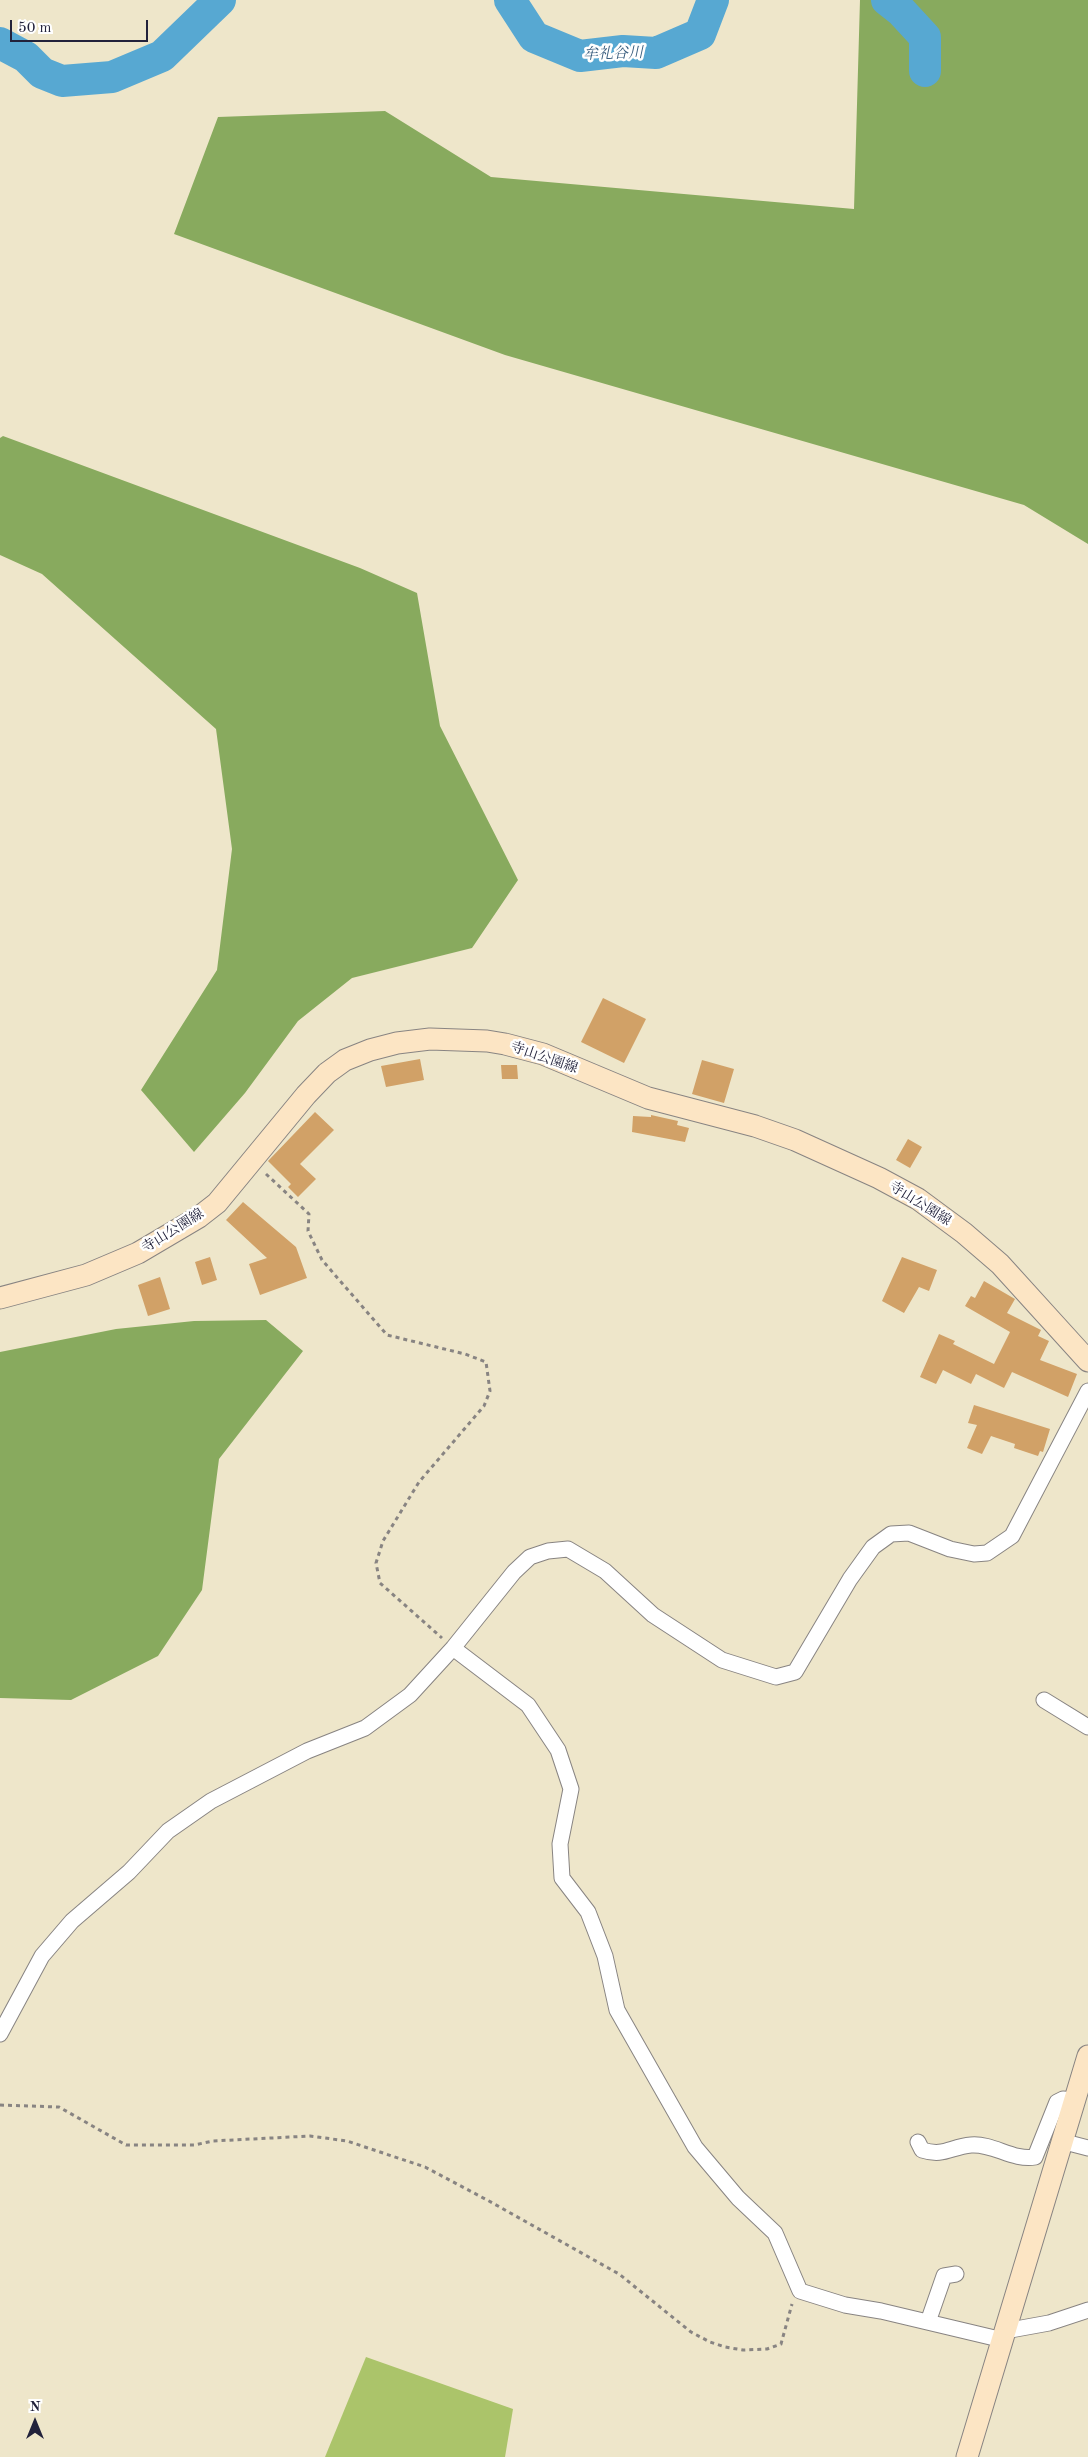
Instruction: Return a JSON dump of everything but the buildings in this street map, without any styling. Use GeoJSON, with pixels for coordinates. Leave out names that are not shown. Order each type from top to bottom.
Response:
{"type":"FeatureCollection","features":[{"type":"Feature","properties":{"kind":"main road","name":"寺山公園線"},"geometry":{"type":"LineString","coordinates":[[0,1298],[86,1275],[160,1241],[217,1203],[306,1094],[327,1073],[345,1060],[397,1042],[430,1039],[486,1041],[506,1044],[543,1054],[648,1098],[755,1126],[795,1140],[879,1178],[943,1216],[1000,1264],[1088,1362]]}},
{"type":"Feature","properties":{"kind":"main road"},"geometry":{"type":"LineString","coordinates":[[967,2457],[1073,2100],[1088,2056]]}},
{"type":"Feature","properties":{"kind":"street"},"geometry":{"type":"LineString","coordinates":[[2,2025],[42,1956],[72,1921],[129,1872],[168,1831],[211,1801],[298,1756],[365,1728],[410,1695],[454,1648],[492,1598],[530,1557],[548,1551],[568,1549],[605,1571],[653,1615],[722,1660],[776,1677],[795,1672],[850,1580],[873,1547],[891,1534],[909,1533],[950,1549],[974,1554],[987,1553],[1012,1536],[1088,1391]]}},
{"type":"Feature","properties":{"kind":"street"},"geometry":{"type":"LineString","coordinates":[[454,1648],[528,1705],[558,1750],[571,1789],[560,1844],[562,1878],[588,1912],[605,1956],[617,2010],[695,2147],[738,2198],[775,2232],[800,2291],[845,2305],[1004,2336],[1088,2310]]}},
{"type":"Feature","properties":{"kind":"street"},"geometry":{"type":"LineString","coordinates":[[1044,1700],[1088,1726]]}},
{"type":"Feature","properties":{"kind":"street"},"geometry":{"type":"LineString","coordinates":[[918,2142],[922,2150],[936,2154],[972,2145],[1024,2159],[1035,2157],[1056,2102],[1063,2099],[1073,2100]]}},
{"type":"Feature","properties":{"kind":"street"},"geometry":{"type":"LineString","coordinates":[[1061,2141],[1088,2148]]}},
{"type":"Feature","properties":{"kind":"street"},"geometry":{"type":"LineString","coordinates":[[928,2322],[944,2276],[956,2274]]}},
{"type":"Feature","properties":{"kind":"path"},"geometry":{"type":"LineString","coordinates":[[251,1160],[309,1214],[308,1231],[322,1260],[388,1335],[465,1354],[486,1362],[490,1391],[484,1406],[419,1482],[383,1541],[376,1563],[380,1583],[454,1648]]}},
{"type":"Feature","properties":{"kind":"path"},"geometry":{"type":"LineString","coordinates":[[0,2105],[59,2107],[126,2145],[194,2145],[213,2141],[310,2136],[331,2138],[425,2167],[619,2274],[691,2332],[725,2348],[743,2350],[767,2349],[781,2344],[789,2320],[789,2308],[800,2291]]}},
{"type":"Feature","properties":{"kind":"green space"},"geometry":{"type":"Polygon","coordinates":[[[860,0],[1088,0],[1088,544],[1024,505],[505,355],[174,234],[218,117],[385,111],[491,177],[854,209],[860,0]]]}},
{"type":"Feature","properties":{"kind":"green space"},"geometry":{"type":"Polygon","coordinates":[[[3,436],[360,568],[417,593],[440,726],[518,880],[472,948],[352,978],[298,1021],[245,1093],[194,1152],[141,1090],[217,970],[232,849],[216,729],[42,574],[0,555],[0,438],[3,436]]]}},
{"type":"Feature","properties":{"kind":"green space"},"geometry":{"type":"Polygon","coordinates":[[[266,1320],[303,1351],[219,1459],[202,1590],[158,1656],[71,1700],[0,1698],[0,1352],[116,1329],[194,1321],[266,1320]]]}},
{"type":"Feature","properties":{"kind":"green space"},"geometry":{"type":"Polygon","coordinates":[[[366,2357],[513,2409],[505,2457],[325,2457],[366,2357]]]}},
{"type":"Feature","properties":{"kind":"waterway","name":"牟礼谷川"},"geometry":{"type":"LineString","coordinates":[[0,43],[26,57],[42,73],[62,81],[112,77],[162,56],[220,0]]}},
{"type":"Feature","properties":{"kind":"waterway","name":"牟礼谷川"},"geometry":{"type":"LineString","coordinates":[[510,0],[534,37],[580,56],[623,51],[656,53],[700,34],[713,0]]}},
{"type":"Feature","properties":{"kind":"waterway","name":"牟礼谷川"},"geometry":{"type":"LineString","coordinates":[[887,0],[901,11],[925,37],[925,71]]}}]}
